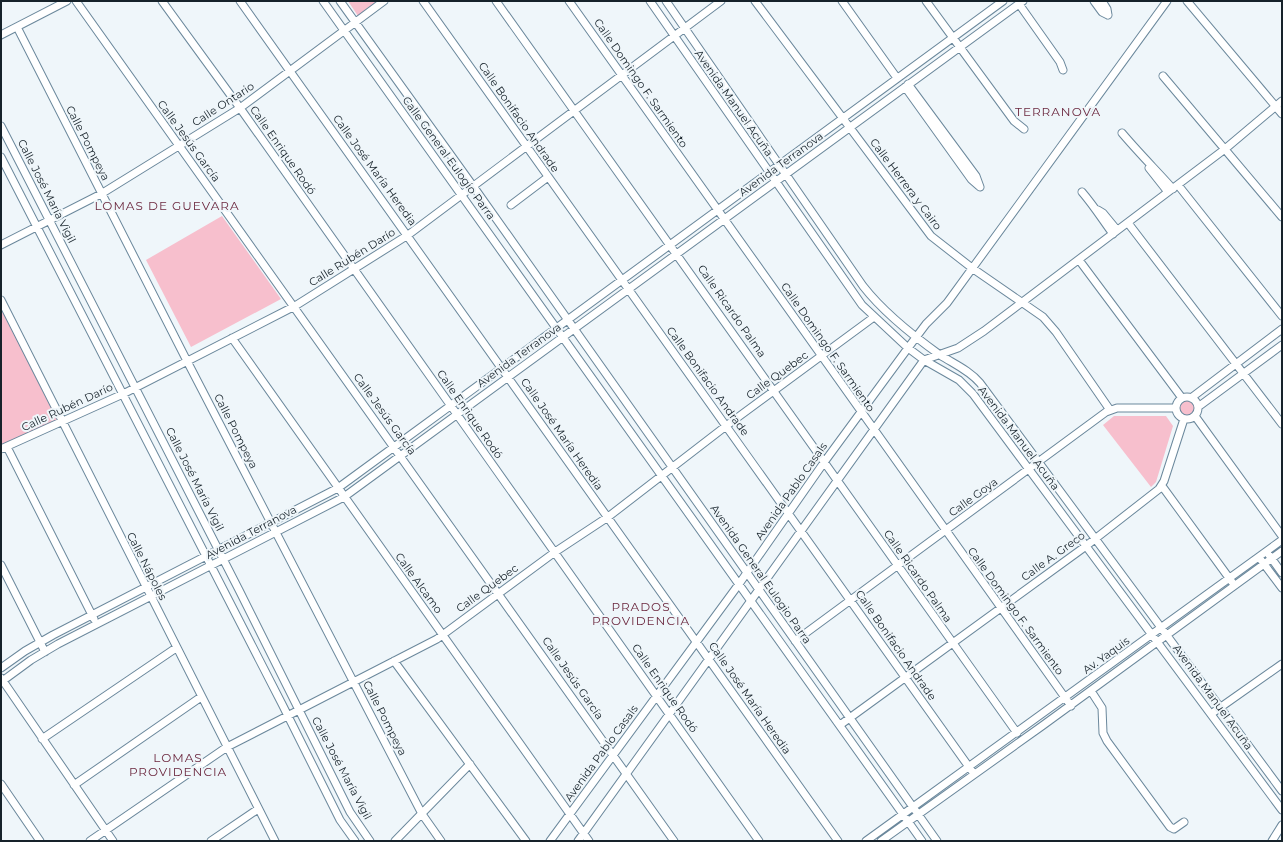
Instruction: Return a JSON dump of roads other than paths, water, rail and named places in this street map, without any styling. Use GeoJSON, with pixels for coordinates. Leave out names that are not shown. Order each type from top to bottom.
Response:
{"type":"FeatureCollection","features":[{"type":"Feature","properties":{"kind":"street"},"geometry":{"type":"LineString","coordinates":[[1,35],[67,1]]}},
{"type":"Feature","properties":{"kind":"street","name":"Calle Jesús García"},"geometry":{"type":"LineString","coordinates":[[76,1],[295,306],[674,841]]}},
{"type":"Feature","properties":{"kind":"street","name":"Calle Enrique Rodó"},"geometry":{"type":"LineString","coordinates":[[162,1],[240,108],[353,270],[451,405],[759,841]]}},
{"type":"Feature","properties":{"kind":"street","name":"Calle José María Heredia"},"geometry":{"type":"LineString","coordinates":[[240,1],[838,841]]}},
{"type":"Feature","properties":{"kind":"street","name":"Calle General Eulogio Parra"},"geometry":{"type":"LineString","coordinates":[[323,1],[557,328]]}},
{"type":"Feature","properties":{"kind":"street","name":"Calle General Eulogio Parra"},"geometry":{"type":"LineString","coordinates":[[340,1],[568,319]]}},
{"type":"Feature","properties":{"kind":"street","name":"Calle Ontario"},"geometry":{"type":"LineString","coordinates":[[1,245],[101,194],[240,108],[384,1]]}},
{"type":"Feature","properties":{"kind":"street","name":"Calle Bonifacio Andrade"},"geometry":{"type":"LineString","coordinates":[[423,1],[974,774]]}},
{"type":"Feature","properties":{"kind":"street","name":"Calle Ricardo Palma"},"geometry":{"type":"LineString","coordinates":[[496,1],[670,243],[1017,733]]}},
{"type":"Feature","properties":{"kind":"street","name":"Calle Domingo F. Sarmiento"},"geometry":{"type":"LineString","coordinates":[[569,1],[1071,706]]}},
{"type":"Feature","properties":{"kind":"street","name":"Avenida Manuel Acuña"},"geometry":{"type":"LineString","coordinates":[[650,1],[854,294],[874,317],[908,348],[967,387],[1153,634],[1282,810]]}},
{"type":"Feature","properties":{"kind":"street","name":"Avenida Manuel Acuña"},"geometry":{"type":"LineString","coordinates":[[666,1],[871,296],[888,314],[917,337],[974,377],[1162,627],[1282,791]]}},
{"type":"Feature","properties":{"kind":"street","name":"Calle Rubén Darío"},"geometry":{"type":"LineString","coordinates":[[4,448],[135,388],[295,306],[353,270],[408,235],[721,1]]}},
{"type":"Feature","properties":{"kind":"street","name":"Calle Herrera y Cairo"},"geometry":{"type":"LineString","coordinates":[[755,1],[930,236],[1050,324],[1110,410]]}},
{"type":"Feature","properties":{"kind":"street"},"geometry":{"type":"LineString","coordinates":[[842,1],[897,78]]}},
{"type":"Feature","properties":{"kind":"street"},"geometry":{"type":"LineString","coordinates":[[926,1],[954,36],[961,46],[1014,121],[1024,129],[1018,119],[961,46]]}},
{"type":"Feature","properties":{"kind":"street","name":"Avenida Terranova"},"geometry":{"type":"LineString","coordinates":[[1,668],[40,642],[338,488],[557,328],[670,243],[1003,1]]}},
{"type":"Feature","properties":{"kind":"street"},"geometry":{"type":"LineString","coordinates":[[1094,1],[1102,12],[1108,15],[1107,8],[1102,1]]}},
{"type":"Feature","properties":{"kind":"street","name":"Avenida Pablo Casals"},"geometry":{"type":"LineString","coordinates":[[550,841],[739,584],[825,461],[926,324],[947,303],[1166,1]]}},
{"type":"Feature","properties":{"kind":"street"},"geometry":{"type":"LineString","coordinates":[[1187,1],[1282,114]]}},
{"type":"Feature","properties":{"kind":"street"},"geometry":{"type":"LineString","coordinates":[[1019,4],[1028,20],[1056,64],[1063,70],[1060,62],[1028,20]]}},
{"type":"Feature","properties":{"kind":"street","name":"Avenida Terranova"},"geometry":{"type":"LineString","coordinates":[[2,680],[45,652],[344,497],[1019,4]]}},
{"type":"Feature","properties":{"kind":"street","name":"Calle Pompeya"},"geometry":{"type":"LineString","coordinates":[[17,27],[101,194],[422,814],[442,841]]}},
{"type":"Feature","properties":{"kind":"street"},"geometry":{"type":"LineString","coordinates":[[1163,76],[1282,217]]}},
{"type":"Feature","properties":{"kind":"street"},"geometry":{"type":"LineString","coordinates":[[906,86],[971,179],[980,187],[976,176],[932,122]]}},
{"type":"Feature","properties":{"kind":"street"},"geometry":{"type":"LineString","coordinates":[[578,841],[758,588],[838,481],[924,360],[941,355],[966,343],[1173,189],[1225,149],[1282,101]]}},
{"type":"Feature","properties":{"kind":"street","name":"Calle José María Vigil"},"geometry":{"type":"LineString","coordinates":[[1,126],[219,550],[350,812],[370,841]]}},
{"type":"Feature","properties":{"kind":"street"},"geometry":{"type":"LineString","coordinates":[[1122,132],[1160,179],[1173,189],[1282,316]]}},
{"type":"Feature","properties":{"kind":"street"},"geometry":{"type":"LineString","coordinates":[[1,157],[207,557],[340,820],[355,841]]}},
{"type":"Feature","properties":{"kind":"street"},"geometry":{"type":"LineString","coordinates":[[511,205],[548,177]]}},
{"type":"Feature","properties":{"kind":"street"},"geometry":{"type":"LineString","coordinates":[[1082,192],[1100,211],[1099,216],[1106,221],[1115,232]]}},
{"type":"Feature","properties":{"kind":"street"},"geometry":{"type":"LineString","coordinates":[[1128,223],[1282,424]]}},
{"type":"Feature","properties":{"kind":"street"},"geometry":{"type":"LineString","coordinates":[[1079,260],[1182,398]]}},
{"type":"Feature","properties":{"kind":"street","name":"Calle Nápoles"},"geometry":{"type":"LineString","coordinates":[[1,300],[150,597],[275,841]]}},
{"type":"Feature","properties":{"kind":"street","name":"Calle Quebec"},"geometry":{"type":"LineString","coordinates":[[90,841],[227,747],[443,635],[555,552],[608,517],[726,426],[874,317]]}},
{"type":"Feature","properties":{"kind":"street","name":"Avenida General Eulogio Parra"},"geometry":{"type":"LineString","coordinates":[[568,319],[937,841]]}},
{"type":"Feature","properties":{"kind":"street"},"geometry":{"type":"LineString","coordinates":[[557,328],[922,841]]}},
{"type":"Feature","properties":{"kind":"street"},"geometry":{"type":"LineString","coordinates":[[1191,398],[1282,328]]}},
{"type":"Feature","properties":{"kind":"street","name":"Calle Alcamo"},"geometry":{"type":"LineString","coordinates":[[232,338],[589,841]]}},
{"type":"Feature","properties":{"kind":"street"},"geometry":{"type":"LineString","coordinates":[[1198,407],[1197,402],[1191,398],[1182,398],[1177,403],[1176,408],[1178,414],[1184,419],[1190,419],[1195,416],[1198,407],[1282,345]]}},
{"type":"Feature","properties":{"kind":"street"},"geometry":{"type":"LineString","coordinates":[[1110,410],[1117,408],[1176,408]]}},
{"type":"Feature","properties":{"kind":"street","name":"Calle Goya"},"geometry":{"type":"LineString","coordinates":[[795,641],[1110,410]]}},
{"type":"Feature","properties":{"kind":"street"},"geometry":{"type":"LineString","coordinates":[[1195,416],[1282,536]]}},
{"type":"Feature","properties":{"kind":"street"},"geometry":{"type":"LineString","coordinates":[[1184,419],[1162,486],[1234,586]]}},
{"type":"Feature","properties":{"kind":"street"},"geometry":{"type":"LineString","coordinates":[[4,448],[96,625]]}},
{"type":"Feature","properties":{"kind":"street","name":"Calle A. Greco"},"geometry":{"type":"LineString","coordinates":[[840,725],[1086,546],[1162,486]]}},
{"type":"Feature","properties":{"kind":"street","name":"Av. Yaquis"},"geometry":{"type":"LineString","coordinates":[[903,814],[1282,540]]}},
{"type":"Feature","properties":{"kind":"street"},"geometry":{"type":"LineString","coordinates":[[1266,551],[1282,573]]}},
{"type":"Feature","properties":{"kind":"street"},"geometry":{"type":"LineString","coordinates":[[1272,558],[1282,551]]}},
{"type":"Feature","properties":{"kind":"street"},"geometry":{"type":"LineString","coordinates":[[1259,556],[1282,588]]}},
{"type":"Feature","properties":{"kind":"street","name":"Av. Yaquis"},"geometry":{"type":"LineString","coordinates":[[881,841],[1071,706],[1272,558]]}},
{"type":"Feature","properties":{"kind":"street"},"geometry":{"type":"LineString","coordinates":[[1,565],[45,652]]}},
{"type":"Feature","properties":{"kind":"street"},"geometry":{"type":"LineString","coordinates":[[42,739],[176,648]]}},
{"type":"Feature","properties":{"kind":"street"},"geometry":{"type":"LineString","coordinates":[[394,661],[526,841]]}},
{"type":"Feature","properties":{"kind":"street"},"geometry":{"type":"LineString","coordinates":[[1211,714],[1282,664]]}},
{"type":"Feature","properties":{"kind":"street"},"geometry":{"type":"LineString","coordinates":[[2,680],[113,841]]}},
{"type":"Feature","properties":{"kind":"street"},"geometry":{"type":"LineString","coordinates":[[1091,691],[1102,708],[1104,733],[1108,741],[1170,827],[1174,829],[1184,822]]}},
{"type":"Feature","properties":{"kind":"street"},"geometry":{"type":"LineString","coordinates":[[74,785],[201,697]]}},
{"type":"Feature","properties":{"kind":"street"},"geometry":{"type":"LineString","coordinates":[[395,841],[470,764]]}},
{"type":"Feature","properties":{"kind":"street"},"geometry":{"type":"LineString","coordinates":[[1,784],[40,841]]}},
{"type":"Feature","properties":{"kind":"street"},"geometry":{"type":"LineString","coordinates":[[211,841],[258,809]]}},
{"type":"Feature","properties":{"kind":"street"},"geometry":{"type":"LineString","coordinates":[[866,841],[903,814]]}},
{"type":"Feature","properties":{"kind":"street"},"geometry":{"type":"LineString","coordinates":[[1272,841],[1282,825]]}},
{"type":"Feature","properties":{"kind":"district","name":"TERRANOVA"},"geometry":{"type":"Point","coordinates":[1058,111]}},
{"type":"Feature","properties":{"kind":"district","name":"LOMAS DE GUEVARA"},"geometry":{"type":"Point","coordinates":[167,205]}},
{"type":"Feature","properties":{"kind":"district","name":"PRADOS PROVIDENCIA"},"geometry":{"type":"Point","coordinates":[641,613]}},
{"type":"Feature","properties":{"kind":"district","name":"LOMAS PROVIDENCIA"},"geometry":{"type":"Point","coordinates":[178,764]}}]}
